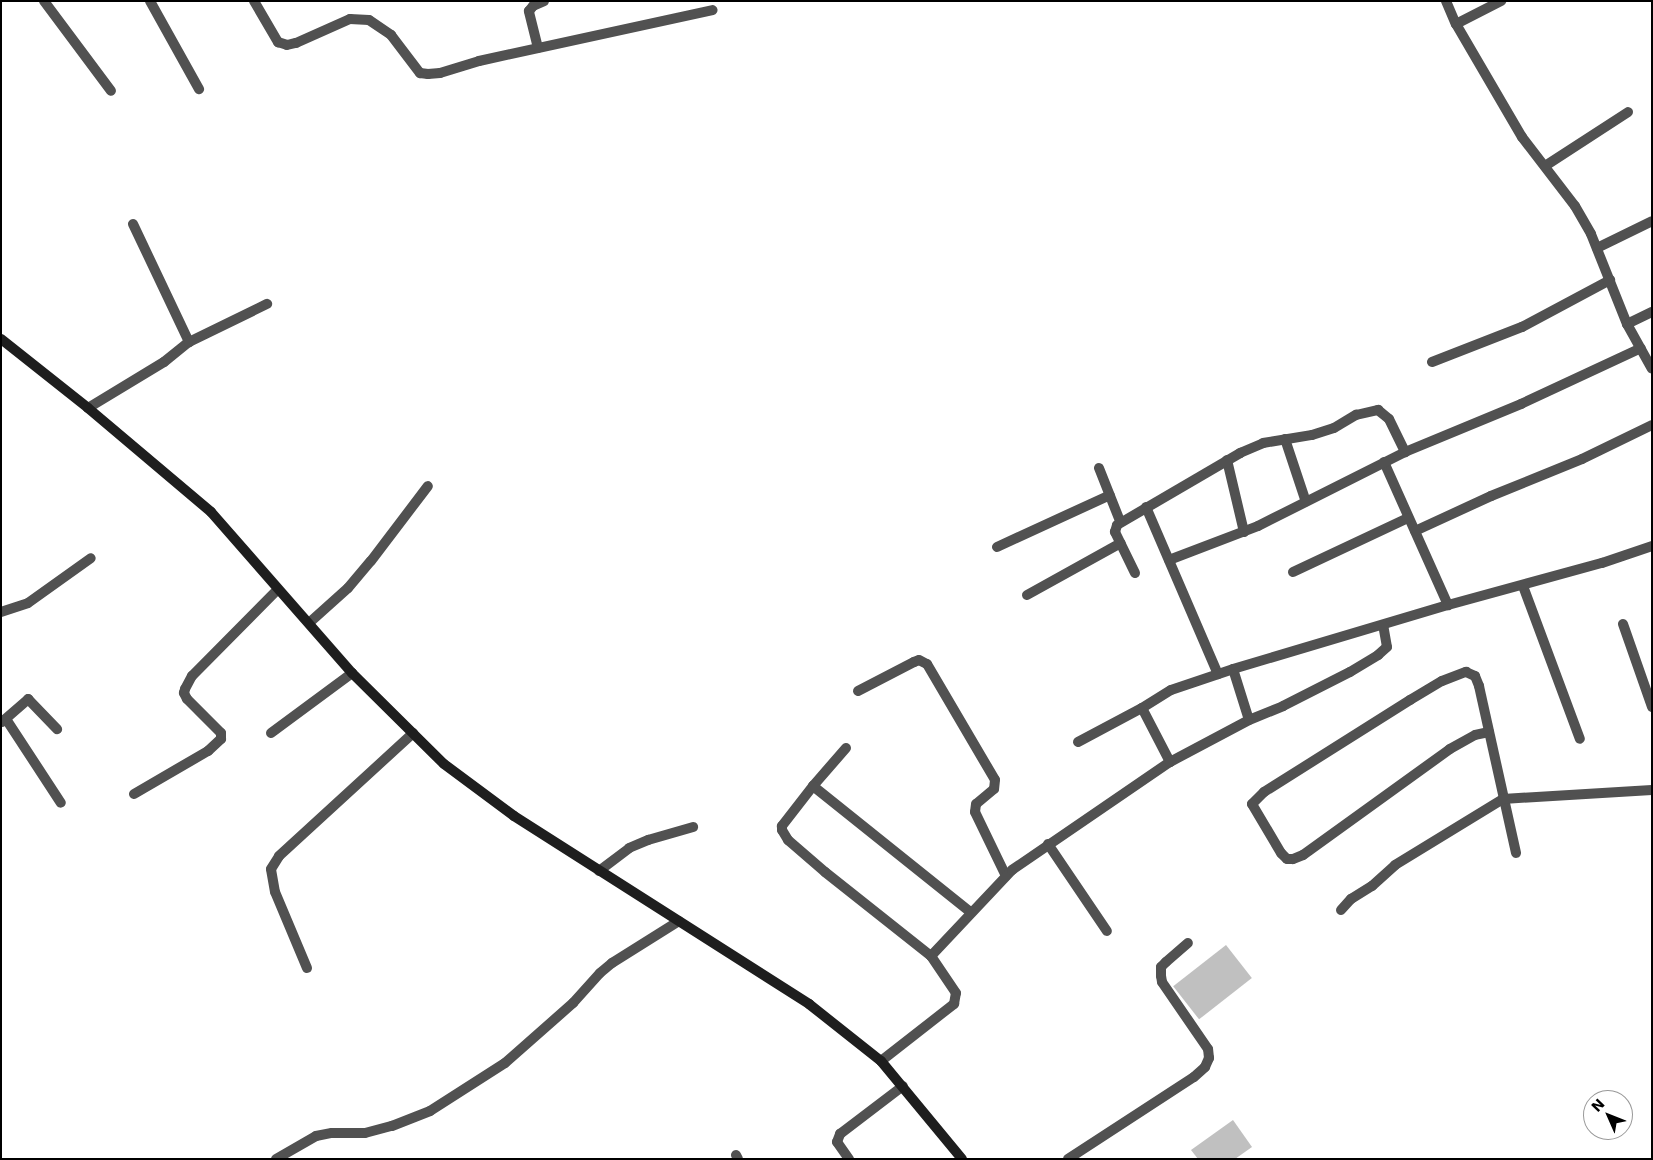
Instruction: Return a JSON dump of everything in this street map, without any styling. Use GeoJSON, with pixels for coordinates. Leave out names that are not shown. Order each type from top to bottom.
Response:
{"type":"FeatureCollection","features":[{"type":"Feature","properties":{"kind":"street"},"geometry":{"type":"LineString","coordinates":[[44,1],[111,92]]}},
{"type":"Feature","properties":{"kind":"street"},"geometry":{"type":"LineString","coordinates":[[150,1],[199,89]]}},
{"type":"Feature","properties":{"kind":"street"},"geometry":{"type":"LineString","coordinates":[[254,1],[272,34],[278,42],[286,45],[296,43],[350,19],[369,20],[392,35],[420,73],[440,73],[479,61],[712,10]]}},
{"type":"Feature","properties":{"kind":"street"},"geometry":{"type":"LineString","coordinates":[[538,48],[529,11],[544,1]]}},
{"type":"Feature","properties":{"kind":"street"},"geometry":{"type":"LineString","coordinates":[[1446,1],[1456,24],[1522,136],[1575,206],[1592,234],[1627,324],[1652,369]]}},
{"type":"Feature","properties":{"kind":"street"},"geometry":{"type":"LineString","coordinates":[[1456,24],[1501,1]]}},
{"type":"Feature","properties":{"kind":"street"},"geometry":{"type":"LineString","coordinates":[[1545,166],[1628,112]]}},
{"type":"Feature","properties":{"kind":"street"},"geometry":{"type":"LineString","coordinates":[[1597,248],[1652,221]]}},
{"type":"Feature","properties":{"kind":"street"},"geometry":{"type":"LineString","coordinates":[[133,224],[189,342]]}},
{"type":"Feature","properties":{"kind":"street"},"geometry":{"type":"LineString","coordinates":[[1432,362],[1522,327],[1610,280]]}},
{"type":"Feature","properties":{"kind":"street"},"geometry":{"type":"LineString","coordinates":[[88,408],[164,362],[189,342],[267,304]]}},
{"type":"Feature","properties":{"kind":"street"},"geometry":{"type":"LineString","coordinates":[[1627,324],[1652,312]]}},
{"type":"Feature","properties":{"kind":"street"},"geometry":{"type":"LineString","coordinates":[[1,339],[88,408],[211,512],[277,590],[352,672],[444,764],[499,804],[599,871],[809,1004],[881,1062],[903,1086],[962,1159]]}},
{"type":"Feature","properties":{"kind":"street"},"geometry":{"type":"LineString","coordinates":[[1169,560],[1244,532],[1405,452],[1520,404],[1641,348]]}},
{"type":"Feature","properties":{"kind":"street"},"geometry":{"type":"LineString","coordinates":[[1135,573],[1115,532],[1120,522],[1227,460],[1263,444],[1285,438],[1312,435],[1334,428],[1356,415],[1378,410],[1389,419],[1405,452]]}},
{"type":"Feature","properties":{"kind":"street"},"geometry":{"type":"LineString","coordinates":[[1415,531],[1491,496],[1582,459],[1652,425]]}},
{"type":"Feature","properties":{"kind":"street"},"geometry":{"type":"LineString","coordinates":[[1285,438],[1306,502]]}},
{"type":"Feature","properties":{"kind":"street"},"geometry":{"type":"LineString","coordinates":[[1227,460],[1244,532]]}},
{"type":"Feature","properties":{"kind":"street"},"geometry":{"type":"LineString","coordinates":[[1384,462],[1448,605]]}},
{"type":"Feature","properties":{"kind":"street"},"geometry":{"type":"LineString","coordinates":[[1100,468],[1120,522]]}},
{"type":"Feature","properties":{"kind":"street"},"geometry":{"type":"LineString","coordinates":[[309,623],[348,588],[372,561],[428,486]]}},
{"type":"Feature","properties":{"kind":"street"},"geometry":{"type":"LineString","coordinates":[[997,547],[1110,496]]}},
{"type":"Feature","properties":{"kind":"street"},"geometry":{"type":"LineString","coordinates":[[1146,507],[1218,674]]}},
{"type":"Feature","properties":{"kind":"street"},"geometry":{"type":"LineString","coordinates":[[1293,572],[1408,518]]}},
{"type":"Feature","properties":{"kind":"street"},"geometry":{"type":"LineString","coordinates":[[1027,595],[1121,543]]}},
{"type":"Feature","properties":{"kind":"street"},"geometry":{"type":"LineString","coordinates":[[1078,742],[1142,708],[1171,690],[1233,669],[1448,605],[1523,586],[1652,546]]}},
{"type":"Feature","properties":{"kind":"street"},"geometry":{"type":"LineString","coordinates":[[1,612],[28,603],[90,558]]}},
{"type":"Feature","properties":{"kind":"street"},"geometry":{"type":"LineString","coordinates":[[1523,586],[1580,740]]}},
{"type":"Feature","properties":{"kind":"street"},"geometry":{"type":"LineString","coordinates":[[134,794],[208,751],[221,739],[220,733],[187,699],[184,693],[185,688],[192,676],[277,590]]}},
{"type":"Feature","properties":{"kind":"street"},"geometry":{"type":"LineString","coordinates":[[1623,624],[1652,707]]}},
{"type":"Feature","properties":{"kind":"street"},"geometry":{"type":"LineString","coordinates":[[931,956],[970,912],[1006,876],[1048,844],[1170,762],[1249,720],[1283,706],[1350,672],[1385,650],[1388,641],[1383,625]]}},
{"type":"Feature","properties":{"kind":"street"},"geometry":{"type":"LineString","coordinates":[[858,691],[919,660],[927,664],[995,780],[994,789],[979,800],[975,808],[1006,876]]}},
{"type":"Feature","properties":{"kind":"street"},"geometry":{"type":"LineString","coordinates":[[1233,669],[1249,720]]}},
{"type":"Feature","properties":{"kind":"street"},"geometry":{"type":"LineString","coordinates":[[271,733],[352,672]]}},
{"type":"Feature","properties":{"kind":"street"},"geometry":{"type":"LineString","coordinates":[[1489,732],[1476,735],[1450,749],[1303,855],[1293,860],[1287,859],[1281,853],[1254,808],[1255,799],[1264,792],[1418,695],[1458,674],[1466,672],[1476,676],[1489,732],[1503,799],[1516,853]]}},
{"type":"Feature","properties":{"kind":"street"},"geometry":{"type":"LineString","coordinates":[[56,729],[28,699],[4,721],[62,803]]}},
{"type":"Feature","properties":{"kind":"street"},"geometry":{"type":"LineString","coordinates":[[1142,708],[1170,762]]}},
{"type":"Feature","properties":{"kind":"street"},"geometry":{"type":"LineString","coordinates":[[307,968],[275,892],[271,869],[279,856],[413,733]]}},
{"type":"Feature","properties":{"kind":"street"},"geometry":{"type":"LineString","coordinates":[[846,748],[782,826],[784,835],[825,872],[931,956],[956,993],[956,1001],[948,1010],[881,1062]]}},
{"type":"Feature","properties":{"kind":"street"},"geometry":{"type":"LineString","coordinates":[[813,786],[970,912]]}},
{"type":"Feature","properties":{"kind":"street"},"geometry":{"type":"LineString","coordinates":[[1341,910],[1351,899],[1372,886],[1394,865],[1503,799],[1652,790]]}},
{"type":"Feature","properties":{"kind":"street"},"geometry":{"type":"LineString","coordinates":[[599,871],[629,848],[693,827]]}},
{"type":"Feature","properties":{"kind":"street"},"geometry":{"type":"LineString","coordinates":[[1048,844],[1107,931]]}},
{"type":"Feature","properties":{"kind":"street"},"geometry":{"type":"LineString","coordinates":[[276,1159],[316,1136],[332,1133],[365,1133],[392,1126],[430,1111],[505,1063],[573,1003],[600,972],[679,921]]}},
{"type":"Feature","properties":{"kind":"street"},"geometry":{"type":"LineString","coordinates":[[1068,1159],[1194,1077],[1205,1067],[1209,1058],[1208,1049],[1162,982],[1161,976],[1162,967],[1166,962],[1188,943]]}},
{"type":"Feature","properties":{"kind":"street"},"geometry":{"type":"LineString","coordinates":[[848,1159],[837,1142],[840,1134],[903,1086]]}},
{"type":"Feature","properties":{"kind":"building"},"geometry":{"type":"Polygon","coordinates":[[[1226,945],[1252,978],[1199,1019],[1173,986],[1226,945]]]}},
{"type":"Feature","properties":{"kind":"building"},"geometry":{"type":"Polygon","coordinates":[[[1233,1120],[1252,1147],[1235,1159],[1198,1159],[1191,1150],[1233,1120]]]}}]}
